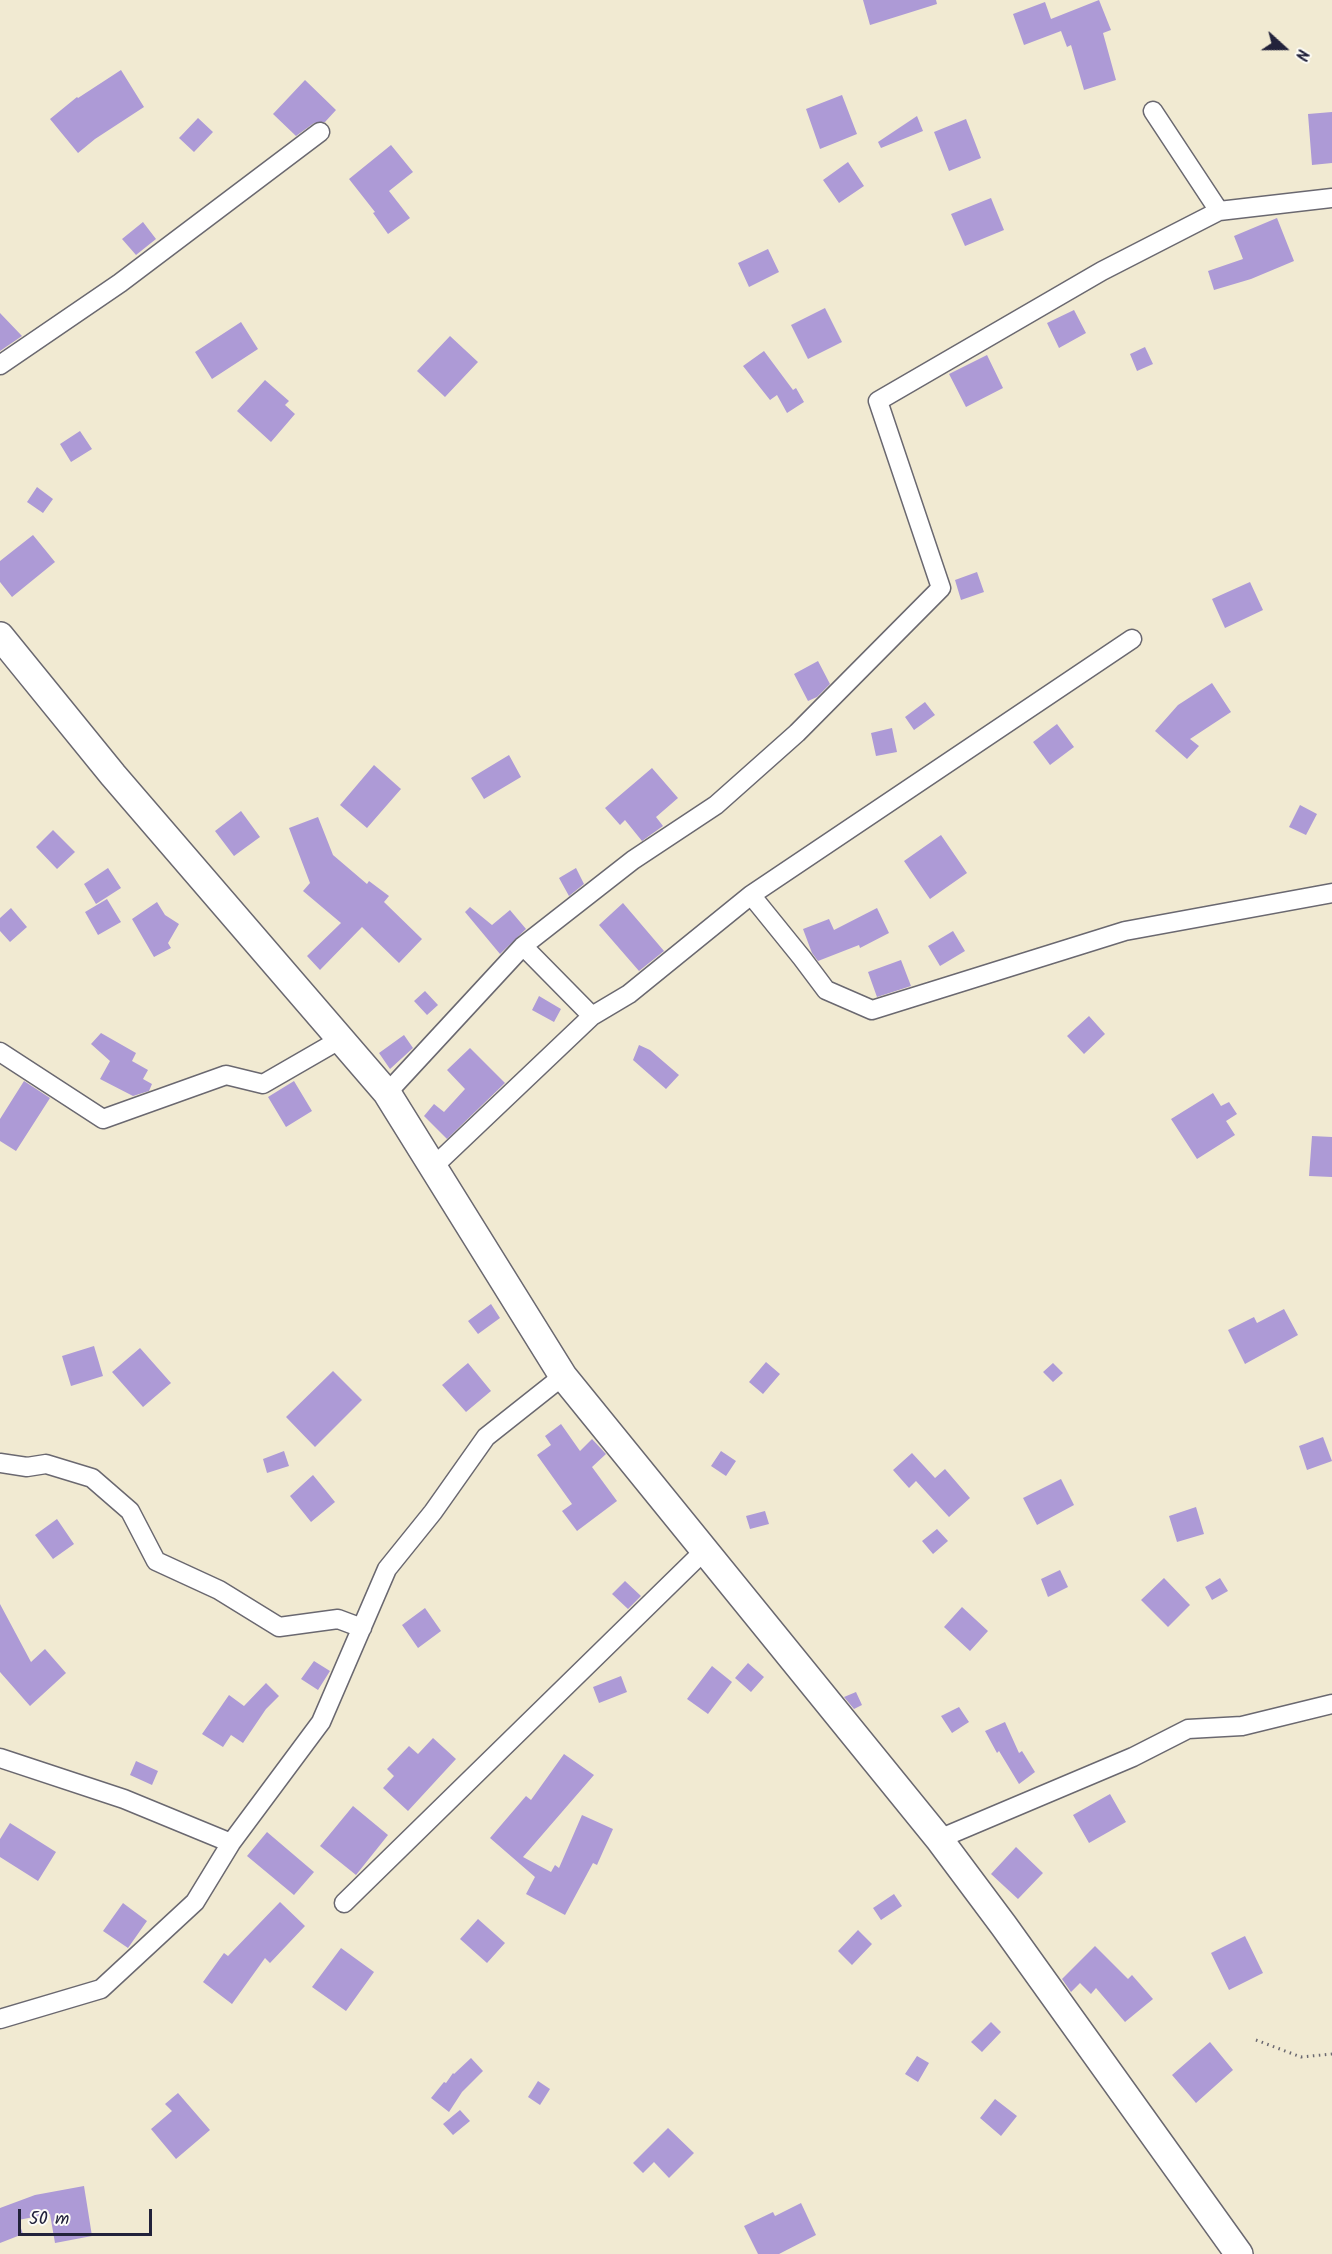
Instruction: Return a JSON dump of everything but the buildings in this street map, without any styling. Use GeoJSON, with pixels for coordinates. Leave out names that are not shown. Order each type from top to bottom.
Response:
{"type":"FeatureCollection","features":[{"type":"Feature","properties":{"kind":"main road"},"geometry":{"type":"LineString","coordinates":[[0,636],[113,775],[387,1093],[563,1376],[939,1839],[1239,2254]]}},
{"type":"Feature","properties":{"kind":"street"},"geometry":{"type":"LineString","coordinates":[[1153,111],[1219,211]]}},
{"type":"Feature","properties":{"kind":"street"},"geometry":{"type":"LineString","coordinates":[[0,365],[120,283],[320,132]]}},
{"type":"Feature","properties":{"kind":"street"},"geometry":{"type":"LineString","coordinates":[[387,1093],[523,946],[633,860],[716,806],[797,733],[941,588],[878,401],[1102,271],[1219,211],[1332,198]]}},
{"type":"Feature","properties":{"kind":"street"},"geometry":{"type":"LineString","coordinates":[[433,1167],[592,1016],[629,994],[751,895],[1132,639]]}},
{"type":"Feature","properties":{"kind":"street"},"geometry":{"type":"LineString","coordinates":[[751,895],[826,990],[872,1010],[1125,931],[1332,893]]}},
{"type":"Feature","properties":{"kind":"street"},"geometry":{"type":"LineString","coordinates":[[523,946],[592,1016]]}},
{"type":"Feature","properties":{"kind":"street"},"geometry":{"type":"LineString","coordinates":[[0,1052],[103,1119],[226,1075],[263,1084],[341,1040]]}},
{"type":"Feature","properties":{"kind":"street"},"geometry":{"type":"LineString","coordinates":[[0,2019],[101,1989],[195,1902],[231,1844],[321,1722],[387,1569],[433,1512],[486,1437],[563,1376]]}},
{"type":"Feature","properties":{"kind":"street"},"geometry":{"type":"LineString","coordinates":[[0,1463],[27,1467],[46,1464],[92,1478],[130,1511],[156,1561],[219,1590],[279,1627],[338,1619],[362,1628]]}},
{"type":"Feature","properties":{"kind":"street"},"geometry":{"type":"LineString","coordinates":[[344,1904],[704,1551]]}},
{"type":"Feature","properties":{"kind":"street"},"geometry":{"type":"LineString","coordinates":[[939,1839],[1133,1757],[1188,1729],[1242,1726],[1332,1704]]}},
{"type":"Feature","properties":{"kind":"street"},"geometry":{"type":"LineString","coordinates":[[0,1758],[123,1799],[231,1844]]}},
{"type":"Feature","properties":{"kind":"path"},"geometry":{"type":"LineString","coordinates":[[1256,2040],[1301,2057],[1332,2054]]}}]}
